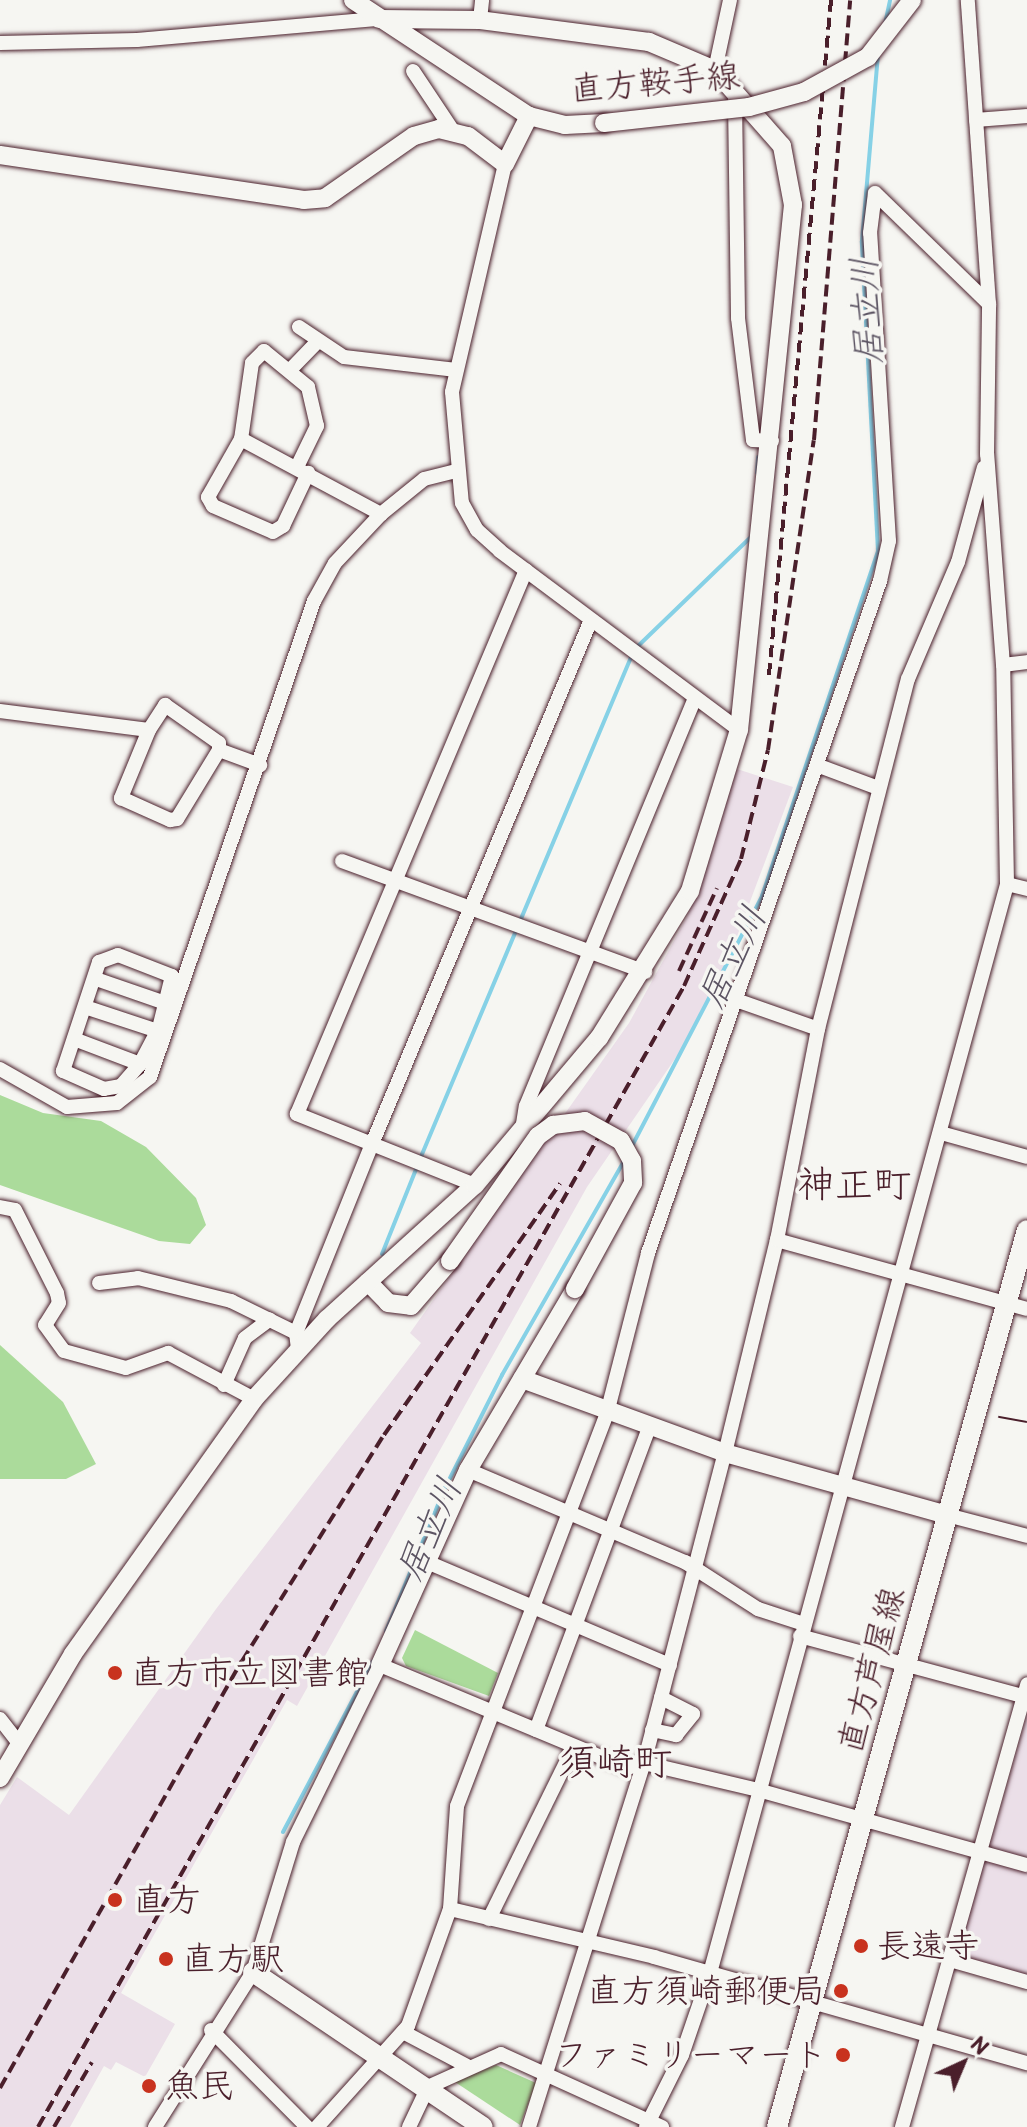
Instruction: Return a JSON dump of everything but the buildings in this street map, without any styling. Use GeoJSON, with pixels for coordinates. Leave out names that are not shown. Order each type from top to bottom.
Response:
{"type":"FeatureCollection","features":[{"type":"Feature","properties":{"kind":"main road","name":"直方芦屋線"},"geometry":{"type":"LineString","coordinates":[[777,2127],[1027,1230]]}},
{"type":"Feature","properties":{"kind":"main road"},"geometry":{"type":"LineString","coordinates":[[253,1972],[428,2087],[483,2127]]}},
{"type":"Feature","properties":{"kind":"street","name":"直方鞍手線"},"geometry":{"type":"LineString","coordinates":[[353,0],[529,116],[565,125],[749,107],[804,92],[868,57],[912,0]]}},
{"type":"Feature","properties":{"kind":"street"},"geometry":{"type":"LineString","coordinates":[[480,20],[482,0]]}},
{"type":"Feature","properties":{"kind":"street"},"geometry":{"type":"LineString","coordinates":[[715,70],[730,0]]}},
{"type":"Feature","properties":{"kind":"street"},"geometry":{"type":"LineString","coordinates":[[409,2127],[428,2087],[501,2054],[547,2072],[653,2125],[682,2055],[710,1973],[1007,884],[1003,665],[987,454],[989,304],[968,0]]}},
{"type":"Feature","properties":{"kind":"street"},"geometry":{"type":"LineString","coordinates":[[0,43],[137,40],[379,19],[480,20],[649,42],[715,70],[772,128],[792,170],[772,441],[739,730],[690,891],[645,972],[522,1130],[475,1185],[368,1282],[297,1341],[73,1654],[0,1778]]}},
{"type":"Feature","properties":{"kind":"street"},"geometry":{"type":"LineString","coordinates":[[413,71],[451,128],[505,164]]}},
{"type":"Feature","properties":{"kind":"street"},"geometry":{"type":"LineString","coordinates":[[733,87],[739,131],[738,318],[753,440],[772,441]]}},
{"type":"Feature","properties":{"kind":"street"},"geometry":{"type":"LineString","coordinates":[[529,116],[505,164],[456,370],[456,471],[462,503],[477,530],[694,700],[739,730]]}},
{"type":"Feature","properties":{"kind":"street"},"geometry":{"type":"LineString","coordinates":[[976,120],[1027,116]]}},
{"type":"Feature","properties":{"kind":"street"},"geometry":{"type":"LineString","coordinates":[[0,155],[304,200],[345,187],[414,136],[451,128]]}},
{"type":"Feature","properties":{"kind":"street"},"geometry":{"type":"LineString","coordinates":[[317,2127],[382,2059],[403,2032],[450,1909],[457,1806],[607,1413],[648,1253],[733,999],[819,766],[889,541],[870,233],[875,193],[989,304]]}},
{"type":"Feature","properties":{"kind":"street"},"geometry":{"type":"LineString","coordinates":[[299,327],[316,343],[344,357],[456,370]]}},
{"type":"Feature","properties":{"kind":"street"},"geometry":{"type":"LineString","coordinates":[[291,369],[316,343]]}},
{"type":"Feature","properties":{"kind":"street"},"geometry":{"type":"LineString","coordinates":[[264,351],[291,369],[308,387],[317,426],[283,526],[273,532],[213,506],[208,497],[241,439],[255,355],[264,351]]}},
{"type":"Feature","properties":{"kind":"street"},"geometry":{"type":"LineString","coordinates":[[241,439],[381,514]]}},
{"type":"Feature","properties":{"kind":"street"},"geometry":{"type":"LineString","coordinates":[[529,2127],[590,1944],[670,1665],[777,1240],[818,1029],[878,788],[908,679],[958,562],[987,454]]}},
{"type":"Feature","properties":{"kind":"street"},"geometry":{"type":"LineString","coordinates":[[0,1069],[67,1107],[117,1103],[150,1077],[170,1004],[260,765],[314,601],[335,563],[381,514],[424,479],[456,471]]}},
{"type":"Feature","properties":{"kind":"street"},"geometry":{"type":"LineString","coordinates":[[475,1185],[297,1114],[526,570]]}},
{"type":"Feature","properties":{"kind":"street"},"geometry":{"type":"LineString","coordinates":[[297,1341],[372,1144],[591,620]]}},
{"type":"Feature","properties":{"kind":"street"},"geometry":{"type":"LineString","coordinates":[[1003,665],[1027,662]]}},
{"type":"Feature","properties":{"kind":"street"},"geometry":{"type":"LineString","coordinates":[[522,1130],[590,952],[694,700]]}},
{"type":"Feature","properties":{"kind":"street"},"geometry":{"type":"LineString","coordinates":[[165,705],[219,743],[219,750],[177,819],[170,820],[121,798],[149,730],[165,705]]}},
{"type":"Feature","properties":{"kind":"street"},"geometry":{"type":"LineString","coordinates":[[0,711],[149,730]]}},
{"type":"Feature","properties":{"kind":"street"},"geometry":{"type":"LineString","coordinates":[[219,750],[260,765]]}},
{"type":"Feature","properties":{"kind":"street"},"geometry":{"type":"LineString","coordinates":[[819,766],[878,788]]}},
{"type":"Feature","properties":{"kind":"street"},"geometry":{"type":"LineString","coordinates":[[342,861],[645,972]]}},
{"type":"Feature","properties":{"kind":"street"},"geometry":{"type":"LineString","coordinates":[[1007,884],[1027,889]]}},
{"type":"Feature","properties":{"kind":"street"},"geometry":{"type":"LineString","coordinates":[[118,955],[172,976],[170,1004],[140,1064],[121,1086],[104,1089],[63,1071],[96,979],[99,962],[118,955]]}},
{"type":"Feature","properties":{"kind":"street"},"geometry":{"type":"LineString","coordinates":[[96,979],[170,1004]]}},
{"type":"Feature","properties":{"kind":"street"},"geometry":{"type":"LineString","coordinates":[[733,999],[818,1029]]}},
{"type":"Feature","properties":{"kind":"street"},"geometry":{"type":"LineString","coordinates":[[85,1007],[158,1031]]}},
{"type":"Feature","properties":{"kind":"street"},"geometry":{"type":"LineString","coordinates":[[74,1039],[140,1064]]}},
{"type":"Feature","properties":{"kind":"street"},"geometry":{"type":"LineString","coordinates":[[155,2127],[211,2030],[253,1972],[293,1842],[380,1665],[468,1470],[575,1289],[633,1183],[632,1161],[621,1141],[585,1121],[553,1125],[538,1136],[426,1296],[411,1306],[388,1303],[368,1282]]}},
{"type":"Feature","properties":{"kind":"street"},"geometry":{"type":"LineString","coordinates":[[941,1133],[1027,1157]]}},
{"type":"Feature","properties":{"kind":"street"},"geometry":{"type":"LineString","coordinates":[[0,1207],[15,1210],[57,1293],[59,1303],[45,1325],[64,1351],[126,1368],[168,1353],[254,1399]]}},
{"type":"Feature","properties":{"kind":"street"},"geometry":{"type":"LineString","coordinates":[[777,1240],[1027,1309]]}},
{"type":"Feature","properties":{"kind":"street"},"geometry":{"type":"LineString","coordinates":[[99,1283],[138,1278],[231,1301],[270,1319],[297,1341]]}},
{"type":"Feature","properties":{"kind":"street"},"geometry":{"type":"LineString","coordinates":[[224,1385],[245,1338],[270,1319]]}},
{"type":"Feature","properties":{"kind":"street"},"geometry":{"type":"LineString","coordinates":[[522,1379],[607,1413],[725,1453],[1027,1536]]}},
{"type":"Feature","properties":{"kind":"street"},"geometry":{"type":"LineString","coordinates":[[536,1730],[649,1428]]}},
{"type":"Feature","properties":{"kind":"street"},"geometry":{"type":"LineString","coordinates":[[468,1470],[695,1568],[758,1609],[802,1630],[907,1664],[1025,1690],[902,2127]]}},
{"type":"Feature","properties":{"kind":"street"},"geometry":{"type":"LineString","coordinates":[[427,1562],[670,1665]]}},
{"type":"Feature","properties":{"kind":"street"},"geometry":{"type":"LineString","coordinates":[[380,1665],[627,1768],[644,1763],[758,1790],[1027,1865]]}},
{"type":"Feature","properties":{"kind":"street"},"geometry":{"type":"LineString","coordinates":[[652,1730],[676,1735],[693,1714],[661,1698]]}},
{"type":"Feature","properties":{"kind":"street"},"geometry":{"type":"LineString","coordinates":[[0,1719],[20,1745]]}},
{"type":"Feature","properties":{"kind":"street"},"geometry":{"type":"LineString","coordinates":[[489,1919],[573,1748]]}},
{"type":"Feature","properties":{"kind":"street"},"geometry":{"type":"LineString","coordinates":[[450,1909],[710,1973],[1027,2063]]}},
{"type":"Feature","properties":{"kind":"street"},"geometry":{"type":"LineString","coordinates":[[950,1960],[1027,1982]]}},
{"type":"Feature","properties":{"kind":"street"},"geometry":{"type":"LineString","coordinates":[[211,2030],[307,2127]]}},
{"type":"Feature","properties":{"kind":"street"},"geometry":{"type":"LineString","coordinates":[[403,2032],[469,2067]]}},
{"type":"Feature","properties":{"kind":"shaded area"},"geometry":{"type":"Polygon","coordinates":[[[737,769],[793,787],[727,963],[681,1050],[587,1187],[297,1706],[287,1700],[121,1993],[175,2024],[145,2077],[116,2062],[111,2070],[104,2066],[70,2127],[0,2127],[0,1805],[17,1777],[69,1815],[216,1609],[421,1343],[410,1333],[629,1023],[687,917],[737,769]]]}},
{"type":"Feature","properties":{"kind":"shaded area"},"geometry":{"type":"Polygon","coordinates":[[[1027,1715],[1027,1859],[989,1848],[1027,1715]]]}},
{"type":"Feature","properties":{"kind":"shaded area"},"geometry":{"type":"Polygon","coordinates":[[[985,1860],[1027,1872],[1027,1977],[957,1957],[985,1860]]]}},
{"type":"Feature","properties":{"kind":"green space"},"geometry":{"type":"Polygon","coordinates":[[[0,1095],[43,1113],[101,1121],[146,1147],[196,1198],[206,1225],[190,1244],[159,1241],[0,1185],[0,1095]]]}},
{"type":"Feature","properties":{"kind":"green space"},"geometry":{"type":"Polygon","coordinates":[[[0,1345],[63,1402],[96,1464],[66,1479],[0,1479],[0,1345]]]}},
{"type":"Feature","properties":{"kind":"green space"},"geometry":{"type":"Polygon","coordinates":[[[415,1630],[498,1673],[489,1696],[406,1666],[402,1658],[415,1630]]]}},
{"type":"Feature","properties":{"kind":"green space"},"geometry":{"type":"Polygon","coordinates":[[[496,2065],[536,2083],[520,2125],[455,2082],[496,2065]]]}},
{"type":"Feature","properties":{"kind":"waterway","name":"居立川"},"geometry":{"type":"LineString","coordinates":[[885,24],[890,0]]}},
{"type":"Feature","properties":{"kind":"waterway","name":"居立川"},"geometry":{"type":"LineString","coordinates":[[632,1146],[762,896],[878,551],[862,241],[878,56]]}},
{"type":"Feature","properties":{"kind":"waterway"},"geometry":{"type":"LineString","coordinates":[[757,473],[758,457]]}},
{"type":"Feature","properties":{"kind":"waterway"},"geometry":{"type":"LineString","coordinates":[[637,647],[751,537]]}},
{"type":"Feature","properties":{"kind":"waterway"},"geometry":{"type":"LineString","coordinates":[[420,1159],[632,655]]}},
{"type":"Feature","properties":{"kind":"waterway","name":"居立川"},"geometry":{"type":"LineString","coordinates":[[386,1631],[445,1488],[502,1375],[624,1161]]}},
{"type":"Feature","properties":{"kind":"waterway"},"geometry":{"type":"LineString","coordinates":[[382,1254],[417,1167]]}},
{"type":"Feature","properties":{"kind":"waterway","name":"居立川"},"geometry":{"type":"LineString","coordinates":[[283,1832],[373,1661]]}},
{"type":"Feature","properties":{"kind":"tram line"},"geometry":{"type":"LineString","coordinates":[[999,1417],[1027,1422]]}},
{"type":"Feature","properties":{"kind":"railway"},"geometry":{"type":"LineString","coordinates":[[769,675],[831,0]]}},
{"type":"Feature","properties":{"kind":"railway"},"geometry":{"type":"LineString","coordinates":[[38,2127],[684,986],[741,859],[768,750],[814,440],[850,0]]}},
{"type":"Feature","properties":{"kind":"railway"},"geometry":{"type":"LineString","coordinates":[[679,971],[717,888]]}},
{"type":"Feature","properties":{"kind":"railway"},"geometry":{"type":"LineString","coordinates":[[0,2088],[242,1661],[384,1435],[560,1184]]}},
{"type":"Feature","properties":{"kind":"railway"},"geometry":{"type":"LineString","coordinates":[[54,2127],[92,2062]]}},
{"type":"Feature","properties":{"kind":"place","name":"直方市立図書館"},"geometry":{"type":"Point","coordinates":[115,1673]}},
{"type":"Feature","properties":{"kind":"place","name":"直方"},"geometry":{"type":"Point","coordinates":[115,1900]}},
{"type":"Feature","properties":{"kind":"place","name":"長遠寺"},"geometry":{"type":"Point","coordinates":[861,1946]}},
{"type":"Feature","properties":{"kind":"place","name":"直方駅"},"geometry":{"type":"Point","coordinates":[166,1959]}},
{"type":"Feature","properties":{"kind":"place","name":"直方須崎郵便局"},"geometry":{"type":"Point","coordinates":[841,1991]}},
{"type":"Feature","properties":{"kind":"place","name":"ファミリーマート"},"geometry":{"type":"Point","coordinates":[843,2055]}},
{"type":"Feature","properties":{"kind":"place","name":"魚民"},"geometry":{"type":"Point","coordinates":[149,2086]}},
{"type":"Feature","properties":{"kind":"district","name":"神正町"},"geometry":{"type":"Point","coordinates":[854,1185]}},
{"type":"Feature","properties":{"kind":"district","name":"須崎町"},"geometry":{"type":"Point","coordinates":[615,1763]}}]}
